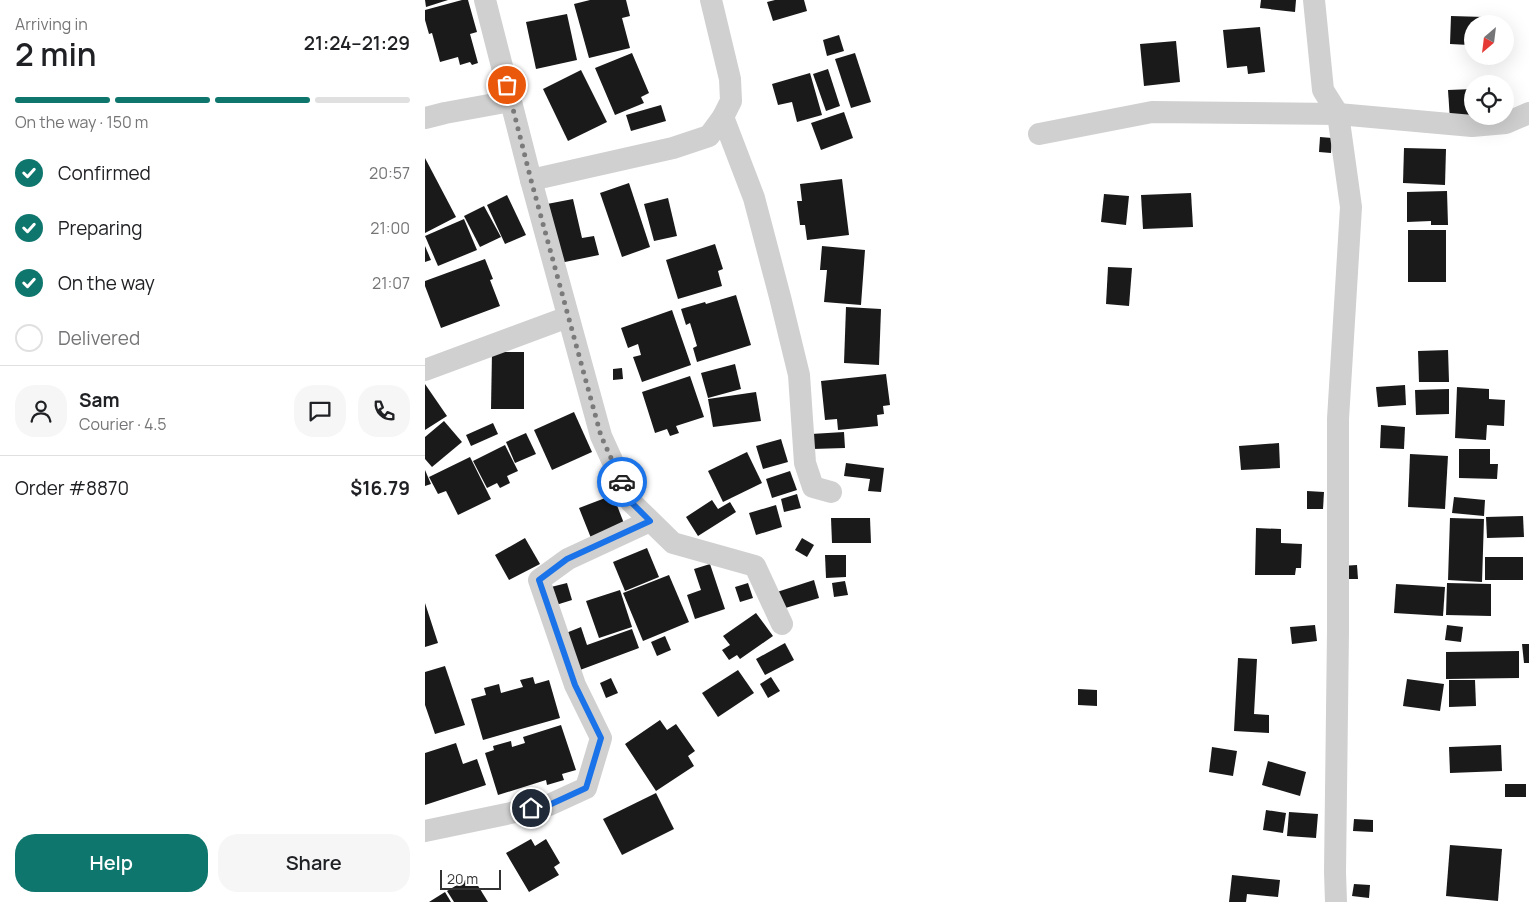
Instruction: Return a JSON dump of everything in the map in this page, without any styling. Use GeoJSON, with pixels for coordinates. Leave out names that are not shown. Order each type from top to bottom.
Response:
{"type":"FeatureCollection","features":[{"type":"Feature","properties":{"kind":"street"},"geometry":{"type":"LineString","coordinates":[[485,0],[531,180],[601,436],[631,502],[673,543],[755,566],[782,624]]}},
{"type":"Feature","properties":{"kind":"street"},"geometry":{"type":"LineString","coordinates":[[531,180],[673,148],[709,136],[731,102],[730,79],[711,0]]}},
{"type":"Feature","properties":{"kind":"street"},"geometry":{"type":"LineString","coordinates":[[1314,0],[1323,90],[1338,114],[1351,207],[1338,419],[1336,902]]}},
{"type":"Feature","properties":{"kind":"street"},"geometry":{"type":"LineString","coordinates":[[425,118],[511,101]]}},
{"type":"Feature","properties":{"kind":"street"},"geometry":{"type":"LineString","coordinates":[[1039,134],[1153,112],[1338,114],[1472,126],[1506,123],[1529,113]]}},
{"type":"Feature","properties":{"kind":"street"},"geometry":{"type":"LineString","coordinates":[[723,117],[754,198],[799,375],[805,463],[813,487],[831,492]]}},
{"type":"Feature","properties":{"kind":"street"},"geometry":{"type":"LineString","coordinates":[[425,370],[569,317]]}},
{"type":"Feature","properties":{"kind":"street"},"geometry":{"type":"LineString","coordinates":[[425,831],[549,805],[586,788],[601,738],[575,685],[539,580],[567,559],[650,521]]}},
{"type":"Feature","properties":{"kind":"building"},"geometry":{"type":"Polygon","coordinates":[[[425,0],[448,0],[426,7],[425,0]]]}},
{"type":"Feature","properties":{"kind":"building"},"geometry":{"type":"Polygon","coordinates":[[[468,0],[477,32],[470,34],[478,63],[472,65],[470,62],[460,65],[458,57],[440,62],[432,33],[429,34],[425,20],[425,10],[468,0]]]}},
{"type":"Feature","properties":{"kind":"building"},"geometry":{"type":"Polygon","coordinates":[[[590,0],[626,0],[630,16],[622,18],[630,48],[589,58],[574,4],[590,0]]]}},
{"type":"Feature","properties":{"kind":"building"},"geometry":{"type":"Polygon","coordinates":[[[775,0],[804,0],[807,11],[773,21],[767,2],[775,0]]]}},
{"type":"Feature","properties":{"kind":"building"},"geometry":{"type":"Polygon","coordinates":[[[1261,0],[1296,0],[1295,12],[1260,8],[1261,0]]]}},
{"type":"Feature","properties":{"kind":"building"},"geometry":{"type":"Polygon","coordinates":[[[567,14],[577,60],[536,69],[526,22],[567,14]]]}},
{"type":"Feature","properties":{"kind":"building"},"geometry":{"type":"Polygon","coordinates":[[[1451,16],[1464,16],[1464,45],[1450,44],[1451,16]]]}},
{"type":"Feature","properties":{"kind":"building"},"geometry":{"type":"Polygon","coordinates":[[[1260,27],[1265,72],[1248,74],[1247,66],[1227,68],[1223,30],[1260,27]]]}},
{"type":"Feature","properties":{"kind":"building"},"geometry":{"type":"Polygon","coordinates":[[[839,35],[844,51],[827,56],[823,40],[839,35]]]}},
{"type":"Feature","properties":{"kind":"building"},"geometry":{"type":"Polygon","coordinates":[[[1176,41],[1180,82],[1144,86],[1140,44],[1176,41]]]}},
{"type":"Feature","properties":{"kind":"building"},"geometry":{"type":"Polygon","coordinates":[[[632,53],[649,93],[641,97],[644,103],[615,115],[595,68],[632,53]]]}},
{"type":"Feature","properties":{"kind":"building"},"geometry":{"type":"Polygon","coordinates":[[[855,53],[871,102],[851,108],[835,59],[855,53]]]}},
{"type":"Feature","properties":{"kind":"building"},"geometry":{"type":"Polygon","coordinates":[[[828,69],[840,106],[826,111],[813,74],[828,69]]]}},
{"type":"Feature","properties":{"kind":"building"},"geometry":{"type":"Polygon","coordinates":[[[581,70],[607,122],[568,141],[543,89],[581,70]]]}},
{"type":"Feature","properties":{"kind":"building"},"geometry":{"type":"Polygon","coordinates":[[[810,73],[822,115],[797,122],[792,102],[778,105],[772,84],[810,73]]]}},
{"type":"Feature","properties":{"kind":"building"},"geometry":{"type":"Polygon","coordinates":[[[1464,89],[1464,118],[1450,120],[1448,90],[1464,89]]]}},
{"type":"Feature","properties":{"kind":"building"},"geometry":{"type":"Polygon","coordinates":[[[661,105],[666,121],[631,131],[626,115],[661,105]]]}},
{"type":"Feature","properties":{"kind":"building"},"geometry":{"type":"Polygon","coordinates":[[[844,112],[853,138],[821,150],[811,123],[844,112]]]}},
{"type":"Feature","properties":{"kind":"building"},"geometry":{"type":"Polygon","coordinates":[[[1320,137],[1332,138],[1331,153],[1319,152],[1320,137]]]}},
{"type":"Feature","properties":{"kind":"building"},"geometry":{"type":"Polygon","coordinates":[[[1404,148],[1446,149],[1445,185],[1403,183],[1404,148]]]}},
{"type":"Feature","properties":{"kind":"building"},"geometry":{"type":"Polygon","coordinates":[[[425,158],[456,217],[425,233],[425,158]]]}},
{"type":"Feature","properties":{"kind":"building"},"geometry":{"type":"Polygon","coordinates":[[[842,179],[849,235],[807,240],[805,225],[800,225],[797,201],[802,201],[800,184],[842,179]]]}},
{"type":"Feature","properties":{"kind":"building"},"geometry":{"type":"Polygon","coordinates":[[[629,183],[650,247],[622,257],[600,193],[629,183]]]}},
{"type":"Feature","properties":{"kind":"building"},"geometry":{"type":"Polygon","coordinates":[[[1447,191],[1448,225],[1431,225],[1431,221],[1407,222],[1407,192],[1447,191]]]}},
{"type":"Feature","properties":{"kind":"building"},"geometry":{"type":"Polygon","coordinates":[[[1191,193],[1193,227],[1143,229],[1141,195],[1191,193]]]}},
{"type":"Feature","properties":{"kind":"building"},"geometry":{"type":"Polygon","coordinates":[[[1104,194],[1129,196],[1126,225],[1101,222],[1104,194]]]}},
{"type":"Feature","properties":{"kind":"building"},"geometry":{"type":"Polygon","coordinates":[[[507,195],[526,235],[505,244],[487,205],[507,195]]]}},
{"type":"Feature","properties":{"kind":"building"},"geometry":{"type":"Polygon","coordinates":[[[668,198],[677,236],[654,241],[644,204],[668,198]]]}},
{"type":"Feature","properties":{"kind":"building"},"geometry":{"type":"Polygon","coordinates":[[[573,199],[582,238],[594,236],[599,255],[560,263],[547,204],[573,199]]]}},
{"type":"Feature","properties":{"kind":"building"},"geometry":{"type":"Polygon","coordinates":[[[484,206],[501,237],[480,247],[464,216],[484,206]]]}},
{"type":"Feature","properties":{"kind":"building"},"geometry":{"type":"Polygon","coordinates":[[[464,219],[477,250],[438,266],[425,236],[464,219]]]}},
{"type":"Feature","properties":{"kind":"building"},"geometry":{"type":"Polygon","coordinates":[[[1408,230],[1446,230],[1446,282],[1408,282],[1408,230]]]}},
{"type":"Feature","properties":{"kind":"building"},"geometry":{"type":"Polygon","coordinates":[[[715,244],[723,269],[718,271],[722,286],[678,299],[666,260],[715,244]]]}},
{"type":"Feature","properties":{"kind":"building"},"geometry":{"type":"Polygon","coordinates":[[[425,246],[431,260],[425,262],[425,246]]]}},
{"type":"Feature","properties":{"kind":"building"},"geometry":{"type":"Polygon","coordinates":[[[822,246],[865,250],[861,305],[824,302],[827,270],[820,270],[822,246]]]}},
{"type":"Feature","properties":{"kind":"building"},"geometry":{"type":"Polygon","coordinates":[[[485,259],[493,279],[490,280],[500,306],[441,328],[425,286],[425,281],[485,259]]]}},
{"type":"Feature","properties":{"kind":"building"},"geometry":{"type":"Polygon","coordinates":[[[1108,267],[1132,268],[1129,306],[1106,304],[1108,267]]]}},
{"type":"Feature","properties":{"kind":"building"},"geometry":{"type":"Polygon","coordinates":[[[736,295],[751,345],[697,362],[693,348],[697,346],[690,323],[686,325],[681,309],[736,295]]]}},
{"type":"Feature","properties":{"kind":"building"},"geometry":{"type":"Polygon","coordinates":[[[846,307],[881,309],[879,365],[844,363],[846,307]]]}},
{"type":"Feature","properties":{"kind":"building"},"geometry":{"type":"Polygon","coordinates":[[[672,310],[691,365],[642,382],[633,357],[641,355],[638,344],[628,348],[621,328],[672,310]]]}},
{"type":"Feature","properties":{"kind":"building"},"geometry":{"type":"Polygon","coordinates":[[[1448,350],[1449,382],[1419,382],[1418,351],[1448,350]]]}},
{"type":"Feature","properties":{"kind":"building"},"geometry":{"type":"Polygon","coordinates":[[[492,352],[524,352],[524,409],[491,409],[492,352]]]}},
{"type":"Feature","properties":{"kind":"building"},"geometry":{"type":"Polygon","coordinates":[[[735,364],[741,389],[708,398],[701,373],[735,364]]]}},
{"type":"Feature","properties":{"kind":"building"},"geometry":{"type":"Polygon","coordinates":[[[622,368],[623,379],[613,380],[613,369],[622,368]]]}},
{"type":"Feature","properties":{"kind":"building"},"geometry":{"type":"Polygon","coordinates":[[[886,374],[890,405],[883,406],[884,414],[877,415],[878,426],[838,430],[837,419],[825,420],[821,381],[886,374]]]}},
{"type":"Feature","properties":{"kind":"building"},"geometry":{"type":"Polygon","coordinates":[[[690,376],[704,417],[676,426],[679,433],[670,436],[667,429],[655,433],[642,392],[690,376]]]}},
{"type":"Feature","properties":{"kind":"building"},"geometry":{"type":"Polygon","coordinates":[[[425,384],[447,416],[425,430],[425,384]]]}},
{"type":"Feature","properties":{"kind":"building"},"geometry":{"type":"Polygon","coordinates":[[[1405,385],[1406,405],[1378,407],[1376,387],[1405,385]]]}},
{"type":"Feature","properties":{"kind":"building"},"geometry":{"type":"Polygon","coordinates":[[[1457,387],[1489,389],[1489,399],[1505,400],[1504,426],[1487,425],[1486,440],[1455,438],[1457,387]]]}},
{"type":"Feature","properties":{"kind":"building"},"geometry":{"type":"Polygon","coordinates":[[[1449,389],[1449,414],[1416,415],[1415,390],[1449,389]]]}},
{"type":"Feature","properties":{"kind":"building"},"geometry":{"type":"Polygon","coordinates":[[[756,392],[761,421],[713,427],[708,399],[756,392]]]}},
{"type":"Feature","properties":{"kind":"building"},"geometry":{"type":"Polygon","coordinates":[[[574,412],[592,452],[552,470],[534,430],[574,412]]]}},
{"type":"Feature","properties":{"kind":"building"},"geometry":{"type":"Polygon","coordinates":[[[444,421],[462,442],[432,467],[425,459],[425,437],[444,421]]]}},
{"type":"Feature","properties":{"kind":"building"},"geometry":{"type":"Polygon","coordinates":[[[493,423],[498,434],[471,446],[466,435],[493,423]]]}},
{"type":"Feature","properties":{"kind":"building"},"geometry":{"type":"Polygon","coordinates":[[[1381,425],[1405,427],[1404,449],[1380,448],[1381,425]]]}},
{"type":"Feature","properties":{"kind":"building"},"geometry":{"type":"Polygon","coordinates":[[[844,432],[845,448],[812,449],[811,434],[844,432]]]}},
{"type":"Feature","properties":{"kind":"building"},"geometry":{"type":"Polygon","coordinates":[[[526,433],[536,454],[515,463],[506,442],[526,433]]]}},
{"type":"Feature","properties":{"kind":"building"},"geometry":{"type":"Polygon","coordinates":[[[781,439],[788,462],[763,469],[756,446],[781,439]]]}},
{"type":"Feature","properties":{"kind":"building"},"geometry":{"type":"Polygon","coordinates":[[[1279,443],[1280,468],[1241,470],[1239,446],[1279,443]]]}},
{"type":"Feature","properties":{"kind":"building"},"geometry":{"type":"Polygon","coordinates":[[[505,445],[518,471],[507,476],[510,483],[500,488],[497,483],[487,488],[473,461],[505,445]]]}},
{"type":"Feature","properties":{"kind":"building"},"geometry":{"type":"Polygon","coordinates":[[[1459,449],[1490,449],[1490,464],[1498,464],[1497,479],[1459,478],[1459,449]]]}},
{"type":"Feature","properties":{"kind":"building"},"geometry":{"type":"Polygon","coordinates":[[[747,452],[762,483],[723,502],[708,471],[747,452]]]}},
{"type":"Feature","properties":{"kind":"building"},"geometry":{"type":"Polygon","coordinates":[[[1410,454],[1448,456],[1445,509],[1408,507],[1410,454]]]}},
{"type":"Feature","properties":{"kind":"building"},"geometry":{"type":"Polygon","coordinates":[[[470,457],[491,499],[458,515],[446,491],[438,494],[429,477],[470,457]]]}},
{"type":"Feature","properties":{"kind":"building"},"geometry":{"type":"Polygon","coordinates":[[[846,463],[884,468],[881,492],[868,491],[870,479],[844,476],[846,463]]]}},
{"type":"Feature","properties":{"kind":"building"},"geometry":{"type":"Polygon","coordinates":[[[425,470],[431,484],[425,486],[425,470]]]}},
{"type":"Feature","properties":{"kind":"building"},"geometry":{"type":"Polygon","coordinates":[[[790,471],[797,490],[772,498],[766,479],[790,471]]]}},
{"type":"Feature","properties":{"kind":"building"},"geometry":{"type":"Polygon","coordinates":[[[1307,491],[1324,492],[1323,509],[1307,509],[1307,491]]]}},
{"type":"Feature","properties":{"kind":"building"},"geometry":{"type":"Polygon","coordinates":[[[797,494],[801,508],[784,512],[781,499],[797,494]]]}},
{"type":"Feature","properties":{"kind":"building"},"geometry":{"type":"Polygon","coordinates":[[[613,495],[625,526],[591,538],[579,508],[613,495]]]}},
{"type":"Feature","properties":{"kind":"building"},"geometry":{"type":"Polygon","coordinates":[[[1454,497],[1485,500],[1484,516],[1452,513],[1454,497]]]}},
{"type":"Feature","properties":{"kind":"building"},"geometry":{"type":"Polygon","coordinates":[[[712,500],[718,509],[730,502],[736,512],[698,536],[686,517],[712,500]]]}},
{"type":"Feature","properties":{"kind":"building"},"geometry":{"type":"Polygon","coordinates":[[[776,505],[782,527],[756,535],[749,513],[776,505]]]}},
{"type":"Feature","properties":{"kind":"building"},"geometry":{"type":"Polygon","coordinates":[[[1523,516],[1524,537],[1487,538],[1486,517],[1523,516]]]}},
{"type":"Feature","properties":{"kind":"building"},"geometry":{"type":"Polygon","coordinates":[[[831,518],[870,518],[871,543],[832,543],[831,518]]]}},
{"type":"Feature","properties":{"kind":"building"},"geometry":{"type":"Polygon","coordinates":[[[1450,518],[1484,519],[1482,582],[1448,580],[1450,518]]]}},
{"type":"Feature","properties":{"kind":"building"},"geometry":{"type":"Polygon","coordinates":[[[1256,528],[1281,529],[1281,543],[1302,544],[1301,568],[1296,568],[1295,575],[1255,575],[1256,528]]]}},
{"type":"Feature","properties":{"kind":"building"},"geometry":{"type":"Polygon","coordinates":[[[525,538],[540,564],[509,580],[495,555],[525,538]]]}},
{"type":"Feature","properties":{"kind":"building"},"geometry":{"type":"Polygon","coordinates":[[[802,538],[814,545],[807,557],[795,550],[802,538]]]}},
{"type":"Feature","properties":{"kind":"building"},"geometry":{"type":"Polygon","coordinates":[[[647,548],[659,577],[625,591],[613,562],[647,548]]]}},
{"type":"Feature","properties":{"kind":"building"},"geometry":{"type":"Polygon","coordinates":[[[825,555],[846,555],[846,577],[826,578],[825,555]]]}},
{"type":"Feature","properties":{"kind":"building"},"geometry":{"type":"Polygon","coordinates":[[[1485,557],[1523,557],[1523,580],[1485,580],[1485,557]]]}},
{"type":"Feature","properties":{"kind":"building"},"geometry":{"type":"Polygon","coordinates":[[[710,564],[725,609],[695,619],[687,595],[701,590],[694,569],[710,564]]]}},
{"type":"Feature","properties":{"kind":"building"},"geometry":{"type":"Polygon","coordinates":[[[1357,565],[1358,579],[1342,579],[1341,566],[1357,565]]]}},
{"type":"Feature","properties":{"kind":"building"},"geometry":{"type":"Polygon","coordinates":[[[669,575],[689,622],[643,641],[623,593],[669,575]]]}},
{"type":"Feature","properties":{"kind":"building"},"geometry":{"type":"Polygon","coordinates":[[[814,580],[819,598],[782,609],[777,592],[814,580]]]}},
{"type":"Feature","properties":{"kind":"building"},"geometry":{"type":"Polygon","coordinates":[[[845,581],[848,595],[834,597],[832,583],[845,581]]]}},
{"type":"Feature","properties":{"kind":"building"},"geometry":{"type":"Polygon","coordinates":[[[567,583],[572,600],[556,605],[551,587],[567,583]]]}},
{"type":"Feature","properties":{"kind":"building"},"geometry":{"type":"Polygon","coordinates":[[[748,583],[753,598],[740,602],[735,587],[748,583]]]}},
{"type":"Feature","properties":{"kind":"building"},"geometry":{"type":"Polygon","coordinates":[[[1447,583],[1491,584],[1491,616],[1446,615],[1447,583]]]}},
{"type":"Feature","properties":{"kind":"building"},"geometry":{"type":"Polygon","coordinates":[[[1396,584],[1445,587],[1443,616],[1394,613],[1396,584]]]}},
{"type":"Feature","properties":{"kind":"building"},"geometry":{"type":"Polygon","coordinates":[[[620,590],[632,627],[599,638],[586,601],[620,590]]]}},
{"type":"Feature","properties":{"kind":"building"},"geometry":{"type":"Polygon","coordinates":[[[425,603],[438,643],[425,647],[425,603]]]}},
{"type":"Feature","properties":{"kind":"building"},"geometry":{"type":"Polygon","coordinates":[[[756,613],[773,636],[740,659],[737,655],[729,660],[722,650],[730,645],[723,636],[756,613]]]}},
{"type":"Feature","properties":{"kind":"building"},"geometry":{"type":"Polygon","coordinates":[[[1315,625],[1317,641],[1292,644],[1290,627],[1315,625]]]}},
{"type":"Feature","properties":{"kind":"building"},"geometry":{"type":"Polygon","coordinates":[[[1447,625],[1463,627],[1461,642],[1445,640],[1447,625]]]}},
{"type":"Feature","properties":{"kind":"building"},"geometry":{"type":"Polygon","coordinates":[[[581,627],[587,645],[632,629],[639,648],[580,670],[566,633],[581,627]]]}},
{"type":"Feature","properties":{"kind":"building"},"geometry":{"type":"Polygon","coordinates":[[[665,636],[671,650],[657,656],[651,642],[665,636]]]}},
{"type":"Feature","properties":{"kind":"building"},"geometry":{"type":"Polygon","coordinates":[[[785,643],[794,660],[765,675],[756,659],[785,643]]]}},
{"type":"Feature","properties":{"kind":"building"},"geometry":{"type":"Polygon","coordinates":[[[1522,644],[1529,644],[1529,663],[1524,663],[1522,644]]]}},
{"type":"Feature","properties":{"kind":"building"},"geometry":{"type":"Polygon","coordinates":[[[1519,651],[1519,678],[1446,679],[1446,652],[1519,651]]]}},
{"type":"Feature","properties":{"kind":"building"},"geometry":{"type":"Polygon","coordinates":[[[1238,658],[1257,659],[1254,714],[1269,715],[1269,733],[1234,731],[1238,658]]]}},
{"type":"Feature","properties":{"kind":"building"},"geometry":{"type":"Polygon","coordinates":[[[445,666],[465,725],[435,734],[425,705],[425,672],[445,666]]]}},
{"type":"Feature","properties":{"kind":"building"},"geometry":{"type":"Polygon","coordinates":[[[738,670],[754,693],[718,717],[702,693],[738,670]]]}},
{"type":"Feature","properties":{"kind":"building"},"geometry":{"type":"Polygon","coordinates":[[[533,677],[535,684],[549,680],[560,718],[483,740],[471,699],[486,695],[484,688],[499,684],[501,693],[523,687],[520,680],[533,677]]]}},
{"type":"Feature","properties":{"kind":"building"},"geometry":{"type":"Polygon","coordinates":[[[771,677],[780,691],[768,698],[760,684],[771,677]]]}},
{"type":"Feature","properties":{"kind":"building"},"geometry":{"type":"Polygon","coordinates":[[[611,678],[618,693],[606,698],[600,683],[611,678]]]}},
{"type":"Feature","properties":{"kind":"building"},"geometry":{"type":"Polygon","coordinates":[[[1407,679],[1444,684],[1440,711],[1403,706],[1407,679]]]}},
{"type":"Feature","properties":{"kind":"building"},"geometry":{"type":"Polygon","coordinates":[[[1449,680],[1475,680],[1476,706],[1449,707],[1449,680]]]}},
{"type":"Feature","properties":{"kind":"building"},"geometry":{"type":"Polygon","coordinates":[[[1078,689],[1097,690],[1097,706],[1078,705],[1078,689]]]}},
{"type":"Feature","properties":{"kind":"building"},"geometry":{"type":"Polygon","coordinates":[[[660,720],[667,730],[676,724],[695,751],[688,756],[694,766],[656,791],[625,744],[660,720]]]}},
{"type":"Feature","properties":{"kind":"building"},"geometry":{"type":"Polygon","coordinates":[[[561,725],[576,770],[562,774],[564,780],[547,785],[546,780],[498,795],[485,753],[494,750],[493,746],[511,741],[512,747],[525,743],[523,737],[561,725]]]}},
{"type":"Feature","properties":{"kind":"building"},"geometry":{"type":"Polygon","coordinates":[[[456,743],[463,764],[477,759],[486,785],[425,805],[425,753],[456,743]]]}},
{"type":"Feature","properties":{"kind":"building"},"geometry":{"type":"Polygon","coordinates":[[[1501,745],[1502,771],[1450,773],[1449,747],[1501,745]]]}},
{"type":"Feature","properties":{"kind":"building"},"geometry":{"type":"Polygon","coordinates":[[[1212,747],[1237,751],[1233,776],[1209,772],[1212,747]]]}},
{"type":"Feature","properties":{"kind":"building"},"geometry":{"type":"Polygon","coordinates":[[[1268,761],[1306,772],[1300,796],[1262,785],[1268,761]]]}},
{"type":"Feature","properties":{"kind":"building"},"geometry":{"type":"Polygon","coordinates":[[[1505,784],[1526,784],[1526,797],[1505,797],[1505,784]]]}},
{"type":"Feature","properties":{"kind":"building"},"geometry":{"type":"Polygon","coordinates":[[[656,793],[674,829],[622,855],[603,819],[656,793]]]}},
{"type":"Feature","properties":{"kind":"building"},"geometry":{"type":"Polygon","coordinates":[[[1266,810],[1286,813],[1283,833],[1263,830],[1266,810]]]}},
{"type":"Feature","properties":{"kind":"building"},"geometry":{"type":"Polygon","coordinates":[[[1289,812],[1318,814],[1316,838],[1287,836],[1289,812]]]}},
{"type":"Feature","properties":{"kind":"building"},"geometry":{"type":"Polygon","coordinates":[[[1354,819],[1373,820],[1373,832],[1353,831],[1354,819]]]}},
{"type":"Feature","properties":{"kind":"building"},"geometry":{"type":"Polygon","coordinates":[[[531,839],[535,846],[546,839],[560,863],[554,867],[559,875],[529,892],[506,853],[531,839]]]}},
{"type":"Feature","properties":{"kind":"building"},"geometry":{"type":"Polygon","coordinates":[[[1450,845],[1502,849],[1498,901],[1446,896],[1450,845]]]}},
{"type":"Feature","properties":{"kind":"building"},"geometry":{"type":"Polygon","coordinates":[[[1232,875],[1280,880],[1278,897],[1247,894],[1246,902],[1229,902],[1232,875]]]}},
{"type":"Feature","properties":{"kind":"building"},"geometry":{"type":"Polygon","coordinates":[[[472,876],[488,902],[454,902],[447,891],[472,876]]]}},
{"type":"Feature","properties":{"kind":"building"},"geometry":{"type":"Polygon","coordinates":[[[1354,884],[1370,885],[1369,898],[1352,896],[1354,884]]]}},
{"type":"Feature","properties":{"kind":"building"},"geometry":{"type":"Polygon","coordinates":[[[445,892],[451,902],[429,902],[445,892]]]}},
{"type":"Feature","properties":{"kind":"way so far"},"geometry":{"type":"LineString","coordinates":[[507,85],[601,436],[622,482]]}},
{"type":"Feature","properties":{"kind":"route"},"geometry":{"type":"LineString","coordinates":[[531,808],[549,805],[586,788],[601,738],[575,685],[539,580],[567,559],[650,521],[631,502],[622,482]]}}]}
